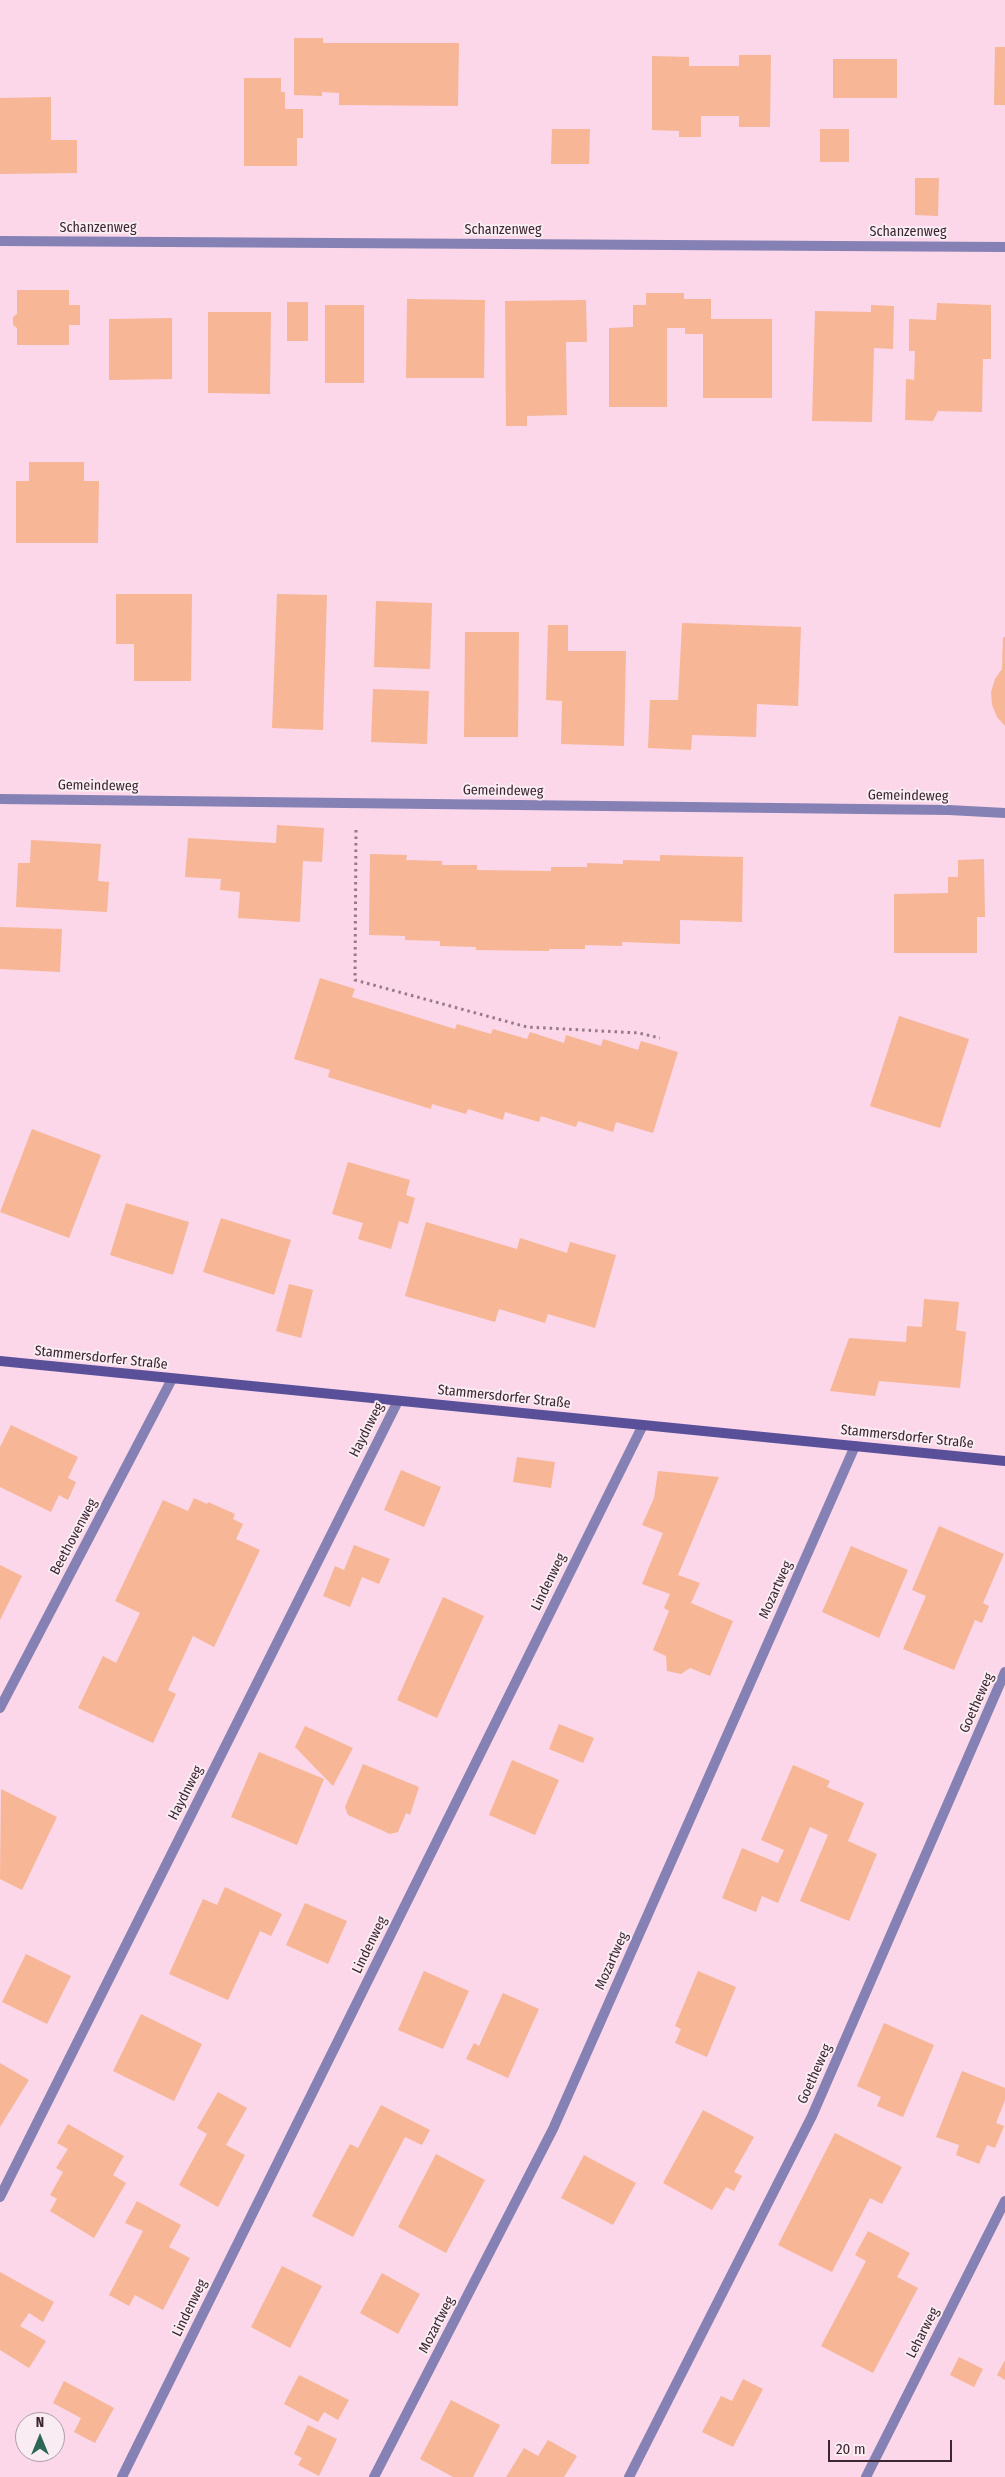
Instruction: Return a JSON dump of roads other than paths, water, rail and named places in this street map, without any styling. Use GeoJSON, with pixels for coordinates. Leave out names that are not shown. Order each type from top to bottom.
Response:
{"type":"FeatureCollection","features":[{"type":"Feature","properties":{"kind":"main road","name":"Stammersdorfer Straße"},"geometry":{"type":"LineString","coordinates":[[0,1361],[1005,1461]]}},
{"type":"Feature","properties":{"kind":"street","name":"Schanzenweg"},"geometry":{"type":"LineString","coordinates":[[0,241],[1005,246]]}},
{"type":"Feature","properties":{"kind":"street","name":"Gemeindeweg"},"geometry":{"type":"LineString","coordinates":[[0,799],[949,810],[1005,813]]}},
{"type":"Feature","properties":{"kind":"street","name":"Beethovenweg"},"geometry":{"type":"LineString","coordinates":[[0,1708],[172,1378]]}},
{"type":"Feature","properties":{"kind":"street","name":"Haydnweg"},"geometry":{"type":"LineString","coordinates":[[0,2197],[398,1400]]}},
{"type":"Feature","properties":{"kind":"street","name":"Lindenweg"},"geometry":{"type":"LineString","coordinates":[[122,2477],[643,1425]]}},
{"type":"Feature","properties":{"kind":"street","name":"Mozartweg"},"geometry":{"type":"LineString","coordinates":[[374,2477],[553,2129],[855,1446]]}},
{"type":"Feature","properties":{"kind":"street","name":"Goetheweg"},"geometry":{"type":"LineString","coordinates":[[629,2477],[812,2116],[1005,1672]]}},
{"type":"Feature","properties":{"kind":"street","name":"Leharweg"},"geometry":{"type":"LineString","coordinates":[[866,2477],[1005,2201]]}}]}
